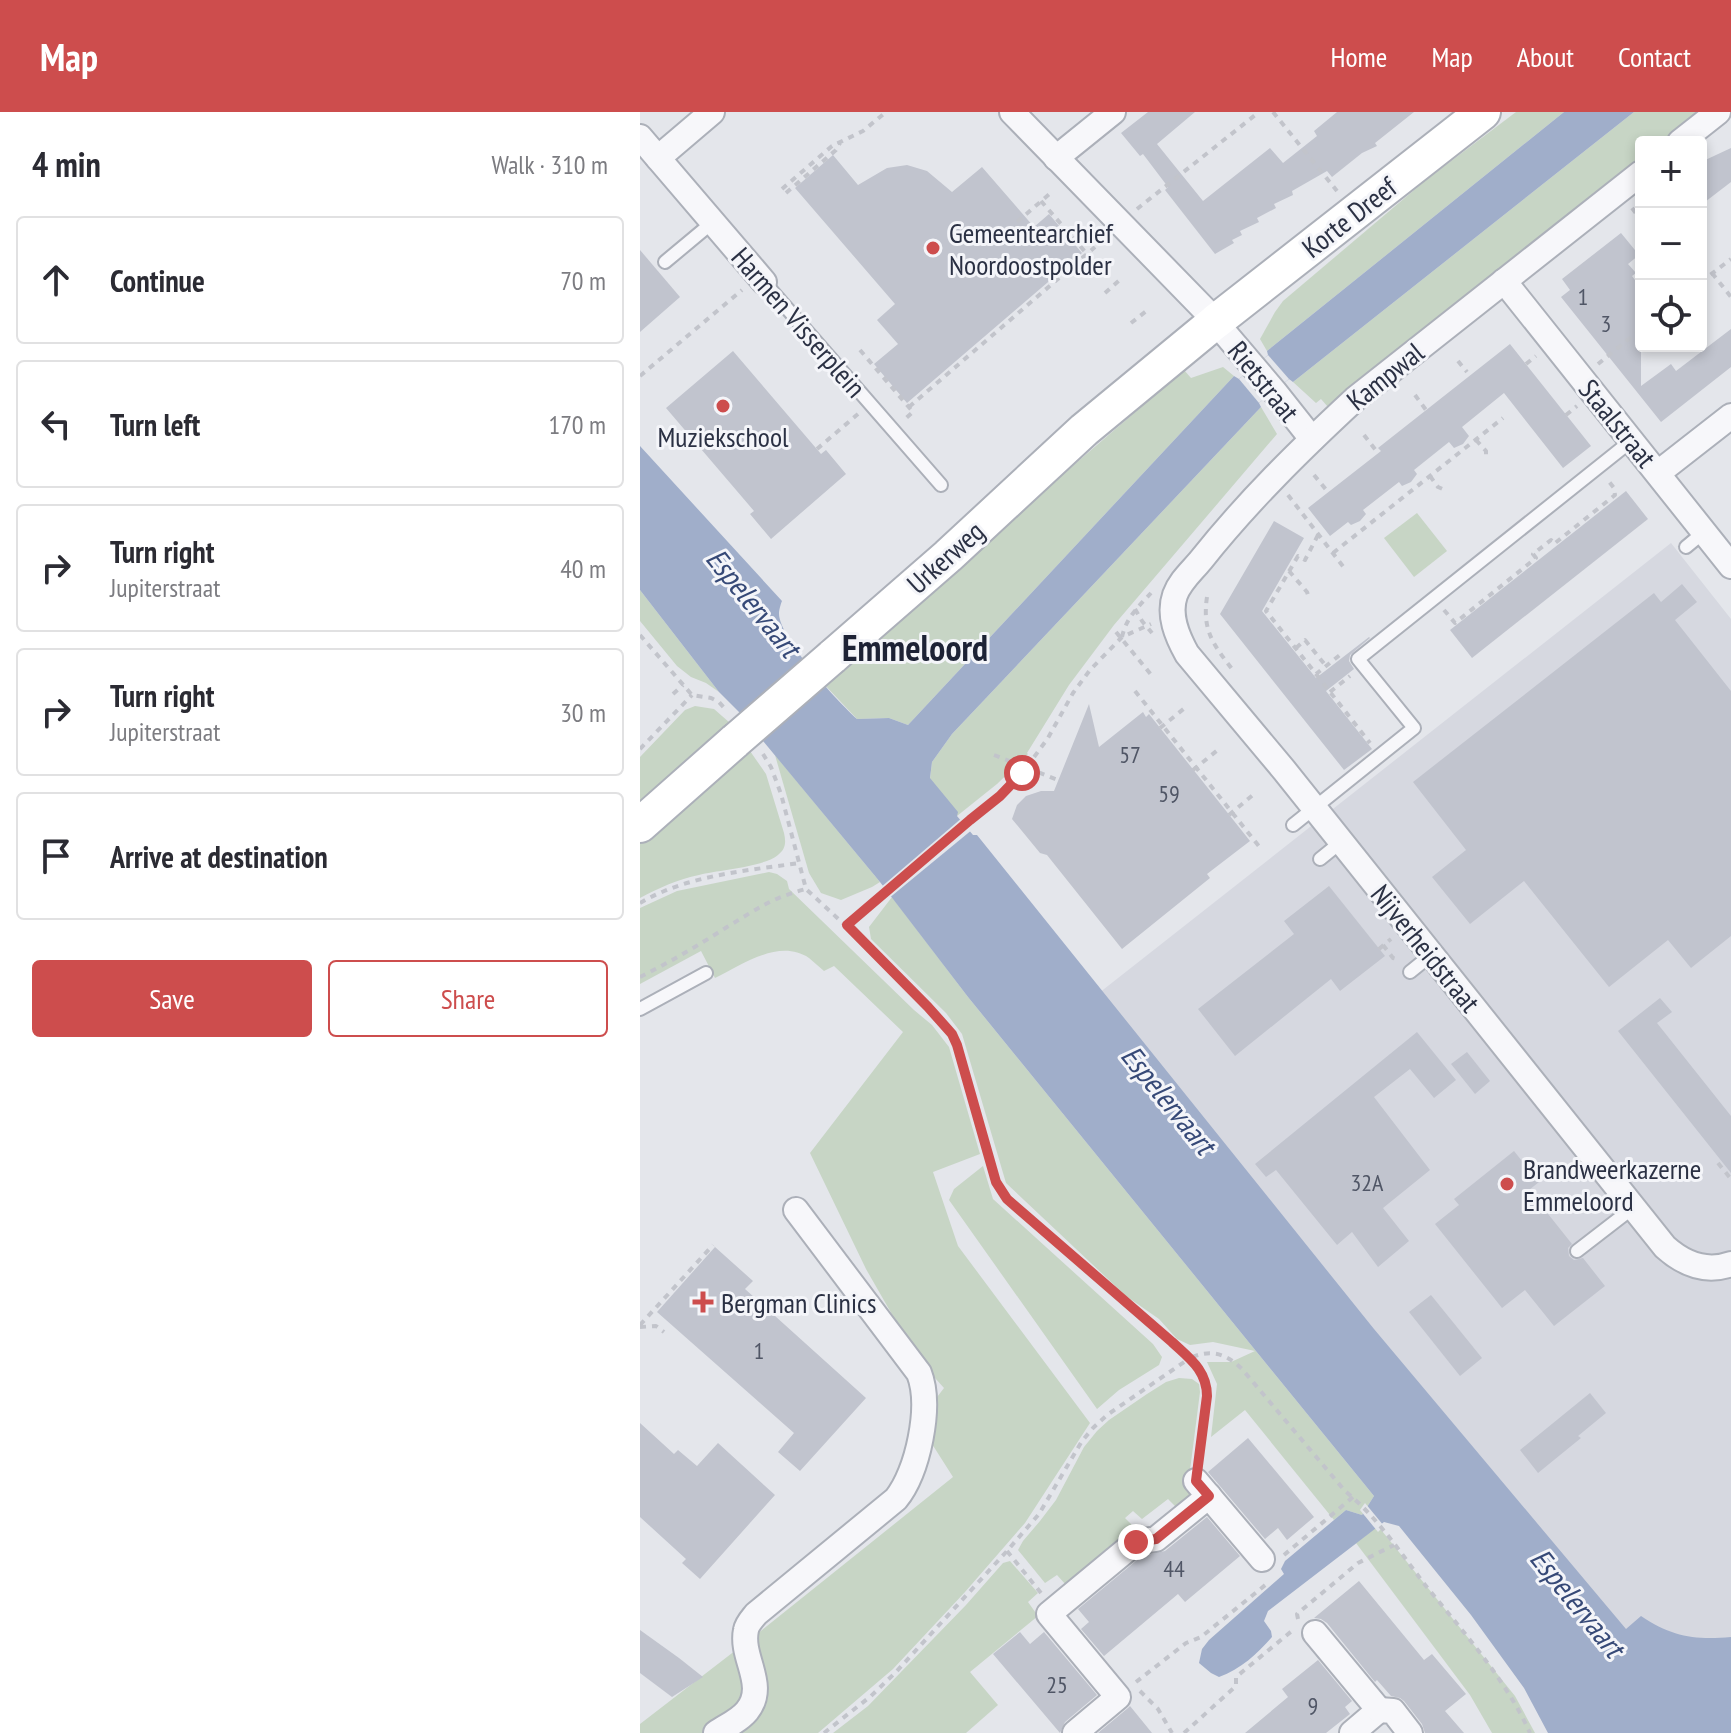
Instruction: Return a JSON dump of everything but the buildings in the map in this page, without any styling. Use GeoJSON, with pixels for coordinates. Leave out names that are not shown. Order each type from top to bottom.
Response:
{"type":"FeatureCollection","features":[{"type":"Feature","properties":{"kind":"main road","name":"Korte Dreef"},"geometry":{"type":"LineString","coordinates":[[1215,322],[1483,112]]}},
{"type":"Feature","properties":{"kind":"main road","name":"Urkerweg"},"geometry":{"type":"LineString","coordinates":[[640,825],[948,556],[1084,430],[1215,322]]}},
{"type":"Feature","properties":{"kind":"street"},"geometry":{"type":"LineString","coordinates":[[658,158],[712,112]]}},
{"type":"Feature","properties":{"kind":"street"},"geometry":{"type":"LineString","coordinates":[[1012,112],[1215,322]]}},
{"type":"Feature","properties":{"kind":"street"},"geometry":{"type":"LineString","coordinates":[[1056,158],[1113,112]]}},
{"type":"Feature","properties":{"kind":"street"},"geometry":{"type":"LineString","coordinates":[[1688,136],[1718,112]]}},
{"type":"Feature","properties":{"kind":"street","name":"Harmen Visserplein"},"geometry":{"type":"LineString","coordinates":[[640,137],[710,213],[764,282]]}},
{"type":"Feature","properties":{"kind":"street","name":"Kampwal"},"geometry":{"type":"LineString","coordinates":[[1173,617],[1175,596],[1183,580],[1226,529],[1312,439],[1355,399],[1635,178]]}},
{"type":"Feature","properties":{"kind":"street","name":"Staalstraat"},"geometry":{"type":"LineString","coordinates":[[1504,281],[1622,449],[1658,473],[1695,539],[1731,566]]}},
{"type":"Feature","properties":{"kind":"street","name":"Rietstraat"},"geometry":{"type":"LineString","coordinates":[[1215,322],[1312,439]]}},
{"type":"Feature","properties":{"kind":"street"},"geometry":{"type":"LineString","coordinates":[[1658,473],[1731,416]]}},
{"type":"Feature","properties":{"kind":"street","name":"Nijverheidstraat"},"geometry":{"type":"LineString","coordinates":[[1173,617],[1187,654],[1431,955],[1575,1144],[1673,1254],[1695,1265],[1713,1268],[1731,1264]]}},
{"type":"Feature","properties":{"kind":"street"},"geometry":{"type":"LineString","coordinates":[[716,1733],[742,1716],[754,1696],[754,1679],[746,1645],[748,1624],[756,1614],[896,1499],[909,1479],[918,1447],[925,1395],[919,1373],[796,1210]]}},
{"type":"Feature","properties":{"kind":"street"},"geometry":{"type":"LineString","coordinates":[[1075,1733],[1118,1697],[1049,1614],[1136,1542],[1156,1539],[1202,1488],[1274,1563]]}},
{"type":"Feature","properties":{"kind":"street"},"geometry":{"type":"LineString","coordinates":[[1315,1633],[1379,1710]]}},
{"type":"Feature","properties":{"kind":"street"},"geometry":{"type":"LineString","coordinates":[[1353,1733],[1379,1710],[1393,1711],[1410,1733]]}},
{"type":"Feature","properties":{"kind":"lane"},"geometry":{"type":"LineString","coordinates":[[665,262],[710,213]]}},
{"type":"Feature","properties":{"kind":"lane","name":"Harmen Visserplein"},"geometry":{"type":"LineString","coordinates":[[764,282],[941,485]]}},
{"type":"Feature","properties":{"kind":"lane"},"geometry":{"type":"LineString","coordinates":[[1293,825],[1414,728],[1358,659],[1622,449]]}},
{"type":"Feature","properties":{"kind":"lane"},"geometry":{"type":"LineString","coordinates":[[1320,859],[1341,842]]}},
{"type":"Feature","properties":{"kind":"lane"},"geometry":{"type":"LineString","coordinates":[[1410,972],[1431,955]]}},
{"type":"Feature","properties":{"kind":"lane"},"geometry":{"type":"LineString","coordinates":[[640,1009],[706,973]]}},
{"type":"Feature","properties":{"kind":"lane"},"geometry":{"type":"LineString","coordinates":[[1577,1251],[1634,1207]]}},
{"type":"Feature","properties":{"kind":"path"},"geometry":{"type":"LineString","coordinates":[[784,191],[836,150],[842,141],[863,131],[886,112]]}},
{"type":"Feature","properties":{"kind":"path"},"geometry":{"type":"LineString","coordinates":[[1144,204],[1259,112]]}},
{"type":"Feature","properties":{"kind":"path"},"geometry":{"type":"LineString","coordinates":[[1273,112],[1339,193]]}},
{"type":"Feature","properties":{"kind":"path"},"geometry":{"type":"LineString","coordinates":[[1017,222],[1053,191]]}},
{"type":"Feature","properties":{"kind":"path"},"geometry":{"type":"LineString","coordinates":[[1041,201],[1087,254]]}},
{"type":"Feature","properties":{"kind":"path"},"geometry":{"type":"LineString","coordinates":[[909,407],[1095,247]]}},
{"type":"Feature","properties":{"kind":"path"},"geometry":{"type":"LineString","coordinates":[[1703,280],[1731,259]]}},
{"type":"Feature","properties":{"kind":"path"},"geometry":{"type":"LineString","coordinates":[[1712,273],[1731,297]]}},
{"type":"Feature","properties":{"kind":"path"},"geometry":{"type":"LineString","coordinates":[[1105,293],[1122,278]]}},
{"type":"Feature","properties":{"kind":"path"},"geometry":{"type":"LineString","coordinates":[[640,376],[738,293],[733,288]]}},
{"type":"Feature","properties":{"kind":"path"},"geometry":{"type":"LineString","coordinates":[[1131,323],[1149,309]]}},
{"type":"Feature","properties":{"kind":"path"},"geometry":{"type":"LineString","coordinates":[[1602,360],[1635,334]]}},
{"type":"Feature","properties":{"kind":"path"},"geometry":{"type":"LineString","coordinates":[[860,350],[913,412],[902,422]]}},
{"type":"Feature","properties":{"kind":"path"},"geometry":{"type":"LineString","coordinates":[[1526,364],[1536,356]]}},
{"type":"Feature","properties":{"kind":"path"},"geometry":{"type":"LineString","coordinates":[[1458,361],[1467,372]]}},
{"type":"Feature","properties":{"kind":"path"},"geometry":{"type":"LineString","coordinates":[[1415,395],[1426,410]]}},
{"type":"Feature","properties":{"kind":"path"},"geometry":{"type":"LineString","coordinates":[[817,449],[870,403]]}},
{"type":"Feature","properties":{"kind":"path"},"geometry":{"type":"LineString","coordinates":[[1566,415],[1577,406]]}},
{"type":"Feature","properties":{"kind":"path"},"geometry":{"type":"LineString","coordinates":[[1333,553],[1503,418]]}},
{"type":"Feature","properties":{"kind":"path"},"geometry":{"type":"LineString","coordinates":[[1364,435],[1378,453]]}},
{"type":"Feature","properties":{"kind":"path"},"geometry":{"type":"LineString","coordinates":[[1476,440],[1486,451],[1486,457]]}},
{"type":"Feature","properties":{"kind":"path"},"geometry":{"type":"LineString","coordinates":[[1439,604],[1455,623],[1536,558],[1533,554],[1551,540],[1554,544],[1615,495],[1614,488],[1603,474]]}},
{"type":"Feature","properties":{"kind":"path"},"geometry":{"type":"LineString","coordinates":[[1314,475],[1328,492]]}},
{"type":"Feature","properties":{"kind":"path"},"geometry":{"type":"LineString","coordinates":[[1430,476],[1438,487],[1445,490]]}},
{"type":"Feature","properties":{"kind":"path"},"geometry":{"type":"LineString","coordinates":[[1288,495],[1345,569]]}},
{"type":"Feature","properties":{"kind":"path"},"geometry":{"type":"LineString","coordinates":[[1318,535],[1305,560],[1298,556],[1266,611],[1370,743]]}},
{"type":"Feature","properties":{"kind":"path"},"geometry":{"type":"LineString","coordinates":[[1289,571],[1309,598]]}},
{"type":"Feature","properties":{"kind":"path"},"geometry":{"type":"LineString","coordinates":[[847,925],[1000,796],[1026,768],[1090,670],[1122,637],[1145,626],[1135,609]]}},
{"type":"Feature","properties":{"kind":"path"},"geometry":{"type":"LineString","coordinates":[[1122,637],[1125,624]]}},
{"type":"Feature","properties":{"kind":"path"},"geometry":{"type":"LineString","coordinates":[[1116,632],[1153,677]]}},
{"type":"Feature","properties":{"kind":"path"},"geometry":{"type":"LineString","coordinates":[[640,635],[692,695],[719,702],[742,736],[771,767],[806,889],[847,925],[952,1034],[996,1182],[1007,1199],[1190,1358],[1202,1373],[1207,1388],[1202,1488]]}},
{"type":"Feature","properties":{"kind":"path"},"geometry":{"type":"LineString","coordinates":[[1295,648],[1305,640],[1325,670]]}},
{"type":"Feature","properties":{"kind":"path"},"geometry":{"type":"LineString","coordinates":[[1316,674],[1325,670],[1343,652]]}},
{"type":"Feature","properties":{"kind":"path"},"geometry":{"type":"LineString","coordinates":[[673,694],[683,685]]}},
{"type":"Feature","properties":{"kind":"path"},"geometry":{"type":"LineString","coordinates":[[1135,691],[1230,814],[1262,850]]}},
{"type":"Feature","properties":{"kind":"path"},"geometry":{"type":"LineString","coordinates":[[640,749],[692,695]]}},
{"type":"Feature","properties":{"kind":"path"},"geometry":{"type":"LineString","coordinates":[[1161,727],[1186,707]]}},
{"type":"Feature","properties":{"kind":"path"},"geometry":{"type":"LineString","coordinates":[[1195,769],[1219,749]]}},
{"type":"Feature","properties":{"kind":"path"},"geometry":{"type":"LineString","coordinates":[[994,755],[1058,780]]}},
{"type":"Feature","properties":{"kind":"path"},"geometry":{"type":"LineString","coordinates":[[1230,814],[1254,794]]}},
{"type":"Feature","properties":{"kind":"path"},"geometry":{"type":"LineString","coordinates":[[640,903],[691,881],[799,863]]}},
{"type":"Feature","properties":{"kind":"path"},"geometry":{"type":"LineString","coordinates":[[640,977],[768,902],[806,889]]}},
{"type":"Feature","properties":{"kind":"path"},"geometry":{"type":"LineString","coordinates":[[1393,938],[1381,947],[1393,958]]}},
{"type":"Feature","properties":{"kind":"path"},"geometry":{"type":"LineString","coordinates":[[1718,1163],[1731,1179]]}},
{"type":"Feature","properties":{"kind":"path"},"geometry":{"type":"LineString","coordinates":[[640,1326],[713,1245]]}},
{"type":"Feature","properties":{"kind":"path"},"geometry":{"type":"LineString","coordinates":[[640,1326],[656,1326],[664,1332]]}},
{"type":"Feature","properties":{"kind":"path"},"geometry":{"type":"LineString","coordinates":[[824,1733],[896,1672],[1007,1551],[1039,1514],[1082,1441],[1093,1428],[1190,1358],[1214,1353],[1237,1363],[1387,1536],[1506,1691],[1530,1733]]}},
{"type":"Feature","properties":{"kind":"path"},"geometry":{"type":"LineString","coordinates":[[1138,1680],[1186,1643],[1201,1637],[1274,1563],[1353,1497]]}},
{"type":"Feature","properties":{"kind":"path"},"geometry":{"type":"LineString","coordinates":[[1184,1733],[1236,1686],[1236,1677],[1301,1624],[1297,1614],[1358,1563],[1394,1545]]}},
{"type":"Feature","properties":{"kind":"path"},"geometry":{"type":"LineString","coordinates":[[1007,1551],[1039,1591]]}},
{"type":"Feature","properties":{"kind":"path"},"geometry":{"type":"LineString","coordinates":[[1133,1686],[1158,1709],[1172,1733]]}},
{"type":"Feature","properties":{"kind":"shaded area"},"geometry":{"type":"Polygon","coordinates":[[[1671,543],[1731,619],[1731,1655],[1595,1639],[1099,993],[1671,543]]]}},
{"type":"Feature","properties":{"kind":"green space"},"geometry":{"type":"Polygon","coordinates":[[[1516,112],[1564,112],[1267,351],[1260,339],[1283,301],[1426,180],[1516,112]]]}},
{"type":"Feature","properties":{"kind":"green space"},"geometry":{"type":"Polygon","coordinates":[[[1634,112],[1703,112],[1673,136],[1635,136],[1635,166],[1328,407],[1321,399],[1316,403],[1293,382],[1634,112]]]}},
{"type":"Feature","properties":{"kind":"green space"},"geometry":{"type":"Polygon","coordinates":[[[1223,367],[1234,376],[908,725],[889,718],[857,719],[822,682],[1184,370],[1191,378],[1223,367]]]}},
{"type":"Feature","properties":{"kind":"green space"},"geometry":{"type":"Polygon","coordinates":[[[1261,407],[1277,434],[1114,625],[1069,685],[1028,754],[957,816],[930,779],[932,762],[952,734],[1261,407]]]}},
{"type":"Feature","properties":{"kind":"green space"},"geometry":{"type":"Polygon","coordinates":[[[1417,513],[1447,551],[1414,577],[1384,538],[1417,513]]]}},
{"type":"Feature","properties":{"kind":"green space"},"geometry":{"type":"Polygon","coordinates":[[[640,590],[719,692],[677,666],[640,621],[640,590]]]}},
{"type":"Feature","properties":{"kind":"green space"},"geometry":{"type":"Polygon","coordinates":[[[695,706],[714,709],[730,723],[716,735],[719,739],[640,808],[640,757],[685,710],[695,706]]]}},
{"type":"Feature","properties":{"kind":"green space"},"geometry":{"type":"Polygon","coordinates":[[[750,751],[766,774],[784,833],[783,850],[771,859],[684,879],[640,898],[640,840],[735,757],[739,761],[750,751]]]}},
{"type":"Feature","properties":{"kind":"green space"},"geometry":{"type":"Polygon","coordinates":[[[775,755],[880,882],[841,900],[821,893],[809,873],[775,755]]]}},
{"type":"Feature","properties":{"kind":"green space"},"geometry":{"type":"Polygon","coordinates":[[[769,872],[787,881],[789,889],[932,1025],[949,1047],[980,1154],[933,1172],[958,1246],[1090,1423],[1025,1523],[965,1592],[893,1669],[818,1733],[640,1733],[640,1724],[953,1477],[918,1422],[944,1388],[917,1358],[866,1269],[810,1153],[903,1032],[834,966],[824,971],[809,958],[797,953],[773,952],[715,978],[701,951],[640,984],[640,908],[677,891],[769,872]]]}},
{"type":"Feature","properties":{"kind":"green space"},"geometry":{"type":"Polygon","coordinates":[[[892,897],[968,997],[1374,1496],[1362,1515],[1346,1510],[1334,1520],[1245,1410],[1211,1437],[1217,1384],[1207,1362],[1231,1362],[1255,1351],[1213,1342],[1190,1345],[1177,1339],[1159,1319],[1126,1296],[1006,1183],[962,1034],[946,1013],[871,939],[869,927],[892,897]]]}},
{"type":"Feature","properties":{"kind":"green space"},"geometry":{"type":"Polygon","coordinates":[[[983,1166],[993,1199],[1153,1344],[1162,1357],[1159,1365],[1119,1390],[1097,1409],[949,1200],[954,1189],[983,1166]]]}},
{"type":"Feature","properties":{"kind":"green space"},"geometry":{"type":"Polygon","coordinates":[[[1179,1378],[1192,1379],[1199,1384],[1200,1392],[1188,1486],[1192,1496],[1177,1508],[1168,1499],[1142,1519],[1133,1511],[1125,1518],[1136,1529],[1067,1586],[1057,1575],[1045,1583],[1018,1550],[1056,1500],[1084,1447],[1109,1420],[1166,1382],[1179,1378]]]}},
{"type":"Feature","properties":{"kind":"green space"},"geometry":{"type":"Polygon","coordinates":[[[1378,1526],[1515,1696],[1535,1733],[1492,1733],[1470,1695],[1356,1543],[1378,1526]]]}},
{"type":"Feature","properties":{"kind":"green space"},"geometry":{"type":"Polygon","coordinates":[[[1010,1561],[1038,1593],[1028,1602],[1038,1616],[970,1672],[998,1705],[966,1733],[833,1733],[868,1706],[1003,1563],[1010,1561]]]}},
{"type":"Feature","properties":{"kind":"water","name":"Espelervaart"},"geometry":{"type":"Polygon","coordinates":[[[1564,112],[1634,112],[1293,382],[1289,379],[1259,403],[1261,407],[952,734],[932,762],[930,778],[958,812],[957,816],[973,835],[977,835],[1374,1329],[1626,1629],[1641,1616],[1663,1629],[1684,1636],[1731,1637],[1731,1733],[1548,1733],[1524,1688],[1471,1615],[1399,1526],[1384,1522],[1268,1611],[1264,1621],[1272,1637],[1248,1660],[1219,1677],[1199,1663],[1202,1649],[1209,1640],[1284,1574],[1281,1569],[1285,1561],[1346,1510],[1362,1515],[1374,1496],[968,997],[880,882],[719,692],[640,590],[640,446],[782,601],[779,613],[788,637],[810,669],[837,699],[857,719],[889,718],[908,725],[1234,376],[1239,379],[1268,355],[1267,351],[1564,112]]]}},
{"type":"Feature","properties":{"kind":"pier"},"geometry":{"type":"Polygon","coordinates":[[[1268,355],[1289,379],[1259,403],[1239,379],[1268,355]]]}},
{"type":"Feature","properties":{"kind":"pier"},"geometry":{"type":"Polygon","coordinates":[[[963,817],[973,829],[888,899],[880,888],[963,817]]]}},
{"type":"Feature","properties":{"kind":"pier"},"geometry":{"type":"Polygon","coordinates":[[[1365,1503],[1384,1526],[1378,1532],[1360,1510],[1365,1503]]]}},
{"type":"Feature","properties":{"kind":"place","name":"Gemeentearchief Noordoostpolder"},"geometry":{"type":"Point","coordinates":[933,248]}},
{"type":"Feature","properties":{"kind":"place","name":"Muziekschool"},"geometry":{"type":"Point","coordinates":[723,406]}},
{"type":"Feature","properties":{"kind":"place","name":"Brandweerkazerne Emmeloord"},"geometry":{"type":"Point","coordinates":[1507,1184]}},
{"type":"Feature","properties":{"kind":"place","name":"Bergman Clinics"},"geometry":{"type":"Point","coordinates":[703,1302]}},
{"type":"Feature","properties":{"kind":"district","name":"Emmeloord"},"geometry":{"type":"Point","coordinates":[915,647]}},
{"type":"Feature","properties":{"kind":"route"},"geometry":{"type":"LineString","coordinates":[[1022,773],[986,809],[847,925],[952,1034],[996,1182],[1007,1199],[1172,1342],[1202,1373],[1207,1396],[1196,1481],[1209,1496],[1156,1539],[1136,1542]]}}]}
